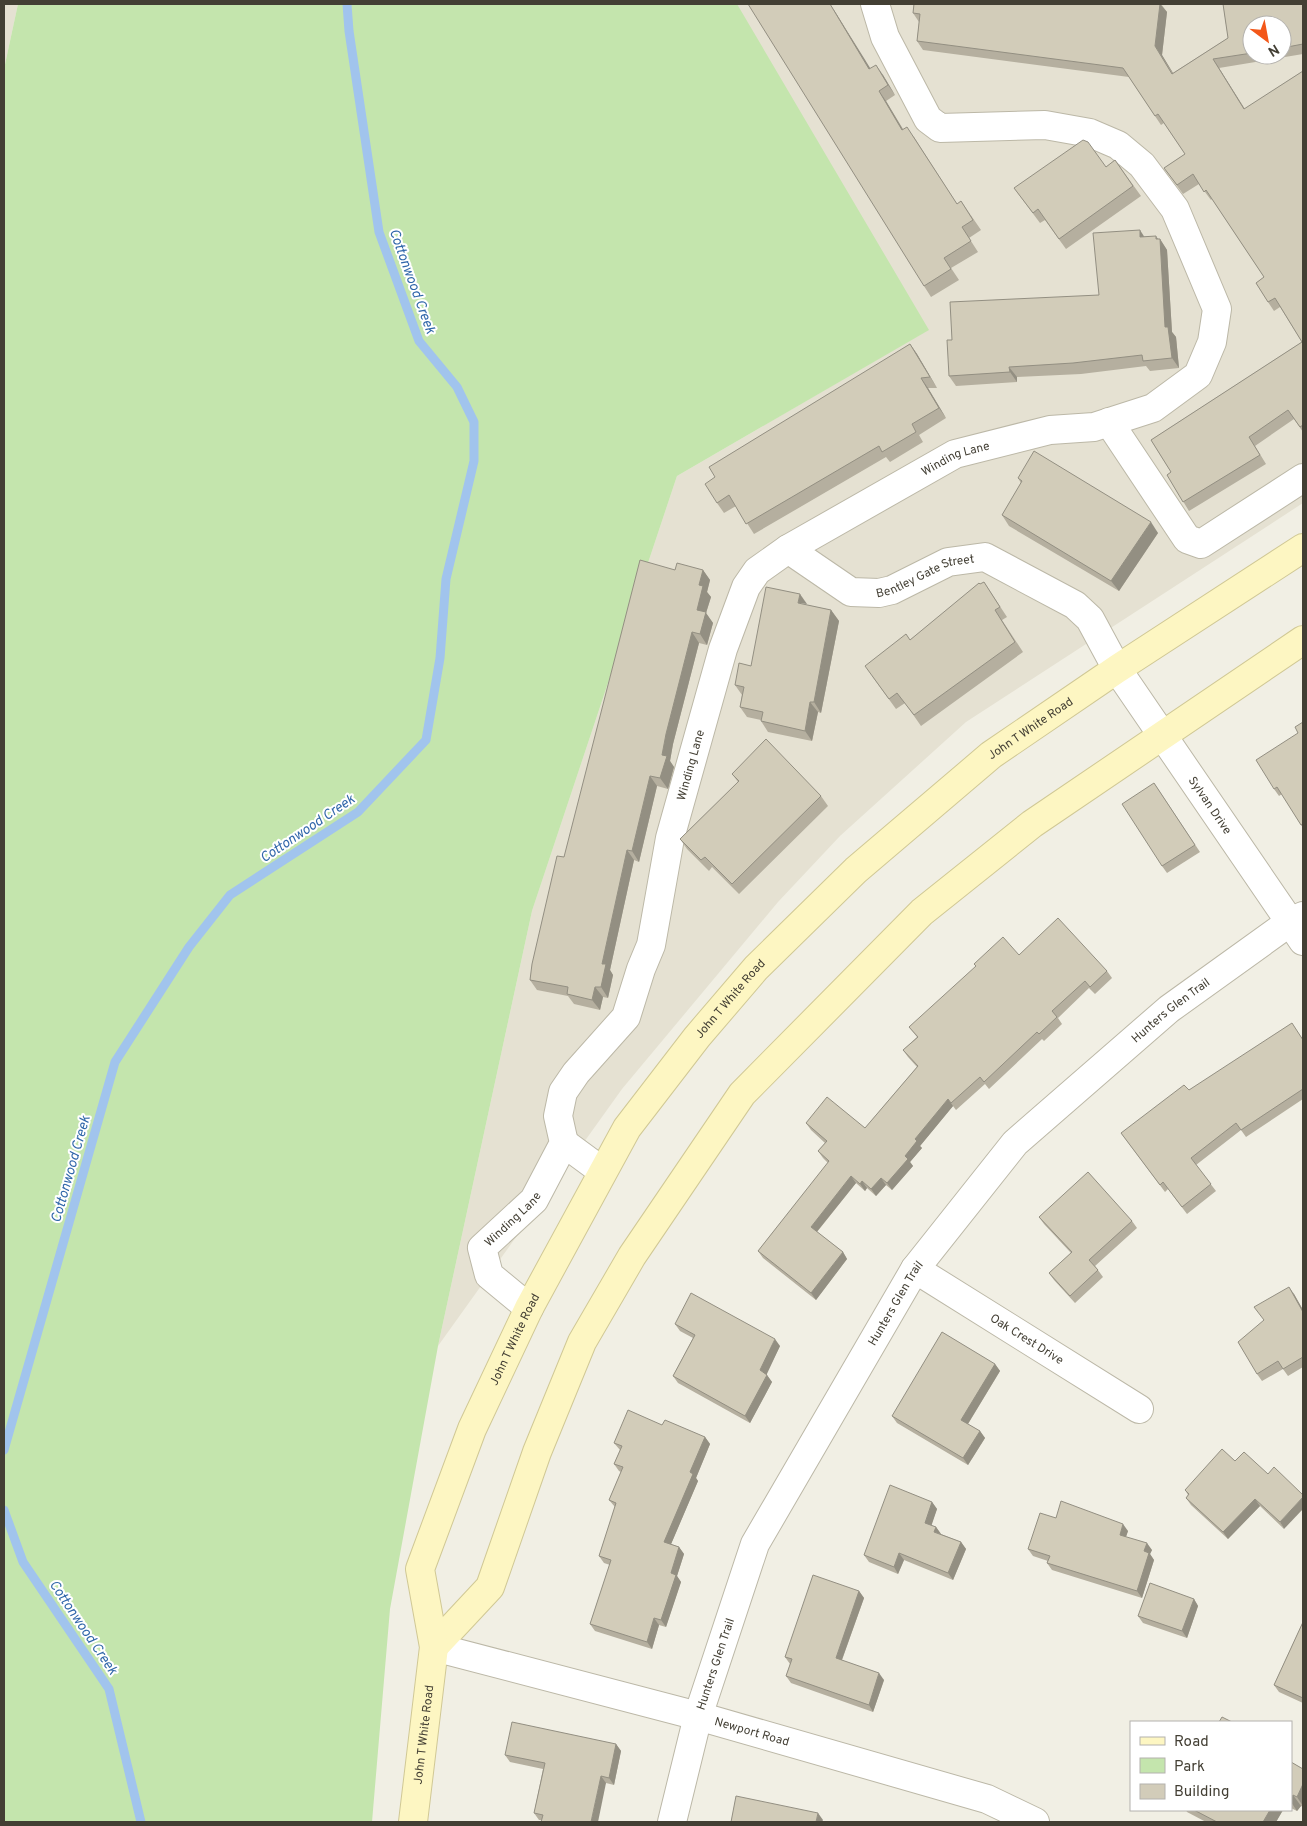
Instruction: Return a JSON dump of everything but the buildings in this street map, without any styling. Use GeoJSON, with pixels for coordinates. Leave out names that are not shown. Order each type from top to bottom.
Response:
{"type":"FeatureCollection","features":[{"type":"Feature","properties":{"kind":"street","name":"Winding Lane"},"geometry":{"type":"LineString","coordinates":[[529,1308],[489,1275],[482,1248],[534,1200],[564,1143],[558,1116],[563,1092],[576,1073],[626,1017],[640,969],[651,945],[670,838],[724,649],[746,588],[757,571],[788,549],[955,454],[1050,430],[1094,427],[1153,408],[1198,375],[1212,342],[1217,308],[1175,209],[1142,165],[1118,146],[1090,133],[1045,125],[940,128],[928,119],[885,37],[875,4]]}},
{"type":"Feature","properties":{"kind":"street"},"geometry":{"type":"LineString","coordinates":[[1109,422],[1187,539],[1201,544],[1303,478]]}},
{"type":"Feature","properties":{"kind":"street","name":"John T White Road"},"geometry":{"type":"LineString","coordinates":[[412,1822],[434,1647],[420,1569],[472,1429],[529,1308],[627,1128],[697,1037],[756,968],[856,870],[991,755],[1303,548]]}},
{"type":"Feature","properties":{"kind":"street","name":"Bentley Gate Street"},"geometry":{"type":"LineString","coordinates":[[788,549],[851,592],[880,594],[948,562],[984,556],[1075,605],[1090,619],[1117,670]]}},
{"type":"Feature","properties":{"kind":"street"},"geometry":{"type":"LineString","coordinates":[[434,1647],[490,1586],[537,1452],[582,1342],[632,1256],[742,1094],[922,912],[1032,824],[1303,640]]}},
{"type":"Feature","properties":{"kind":"street","name":"Sylvan Drive"},"geometry":{"type":"LineString","coordinates":[[1117,670],[1299,927]]}},
{"type":"Feature","properties":{"kind":"street","name":"Hunters Glen Trail"},"geometry":{"type":"LineString","coordinates":[[672,1822],[698,1716],[755,1544],[915,1269],[1015,1143],[1169,1009],[1299,927]]}},
{"type":"Feature","properties":{"kind":"street"},"geometry":{"type":"LineString","coordinates":[[564,1143],[602,1171]]}},
{"type":"Feature","properties":{"kind":"street","name":"Oak Crest Drive"},"geometry":{"type":"LineString","coordinates":[[915,1269],[1139,1409]]}},
{"type":"Feature","properties":{"kind":"street","name":"Newport Road"},"geometry":{"type":"LineString","coordinates":[[434,1647],[698,1716],[987,1799],[1035,1822]]}},
{"type":"Feature","properties":{"kind":"shaded area"},"geometry":{"type":"Polygon","coordinates":[[[4,4],[18,4],[4,69],[4,4]]]}},
{"type":"Feature","properties":{"kind":"shaded area"},"geometry":{"type":"Polygon","coordinates":[[[736,4],[1303,4],[1303,503],[966,722],[840,836],[778,902],[622,1089],[438,1346],[532,911],[677,476],[928,330],[736,4]]]}},
{"type":"Feature","properties":{"kind":"green space"},"geometry":{"type":"Polygon","coordinates":[[[18,4],[737,4],[929,330],[677,476],[532,911],[438,1346],[390,1609],[372,1822],[4,1822],[4,69],[18,4]]]}},
{"type":"Feature","properties":{"kind":"waterway","name":"Cottonwood Creek"},"geometry":{"type":"LineString","coordinates":[[4,1450],[115,1062],[189,947],[230,895],[358,812],[426,740],[440,658],[446,579],[474,461],[474,422],[457,387],[419,341],[379,232],[349,31],[347,4]]}},
{"type":"Feature","properties":{"kind":"waterway","name":"Cottonwood Creek"},"geometry":{"type":"LineString","coordinates":[[4,1510],[23,1562],[109,1689],[141,1822]]}}]}
